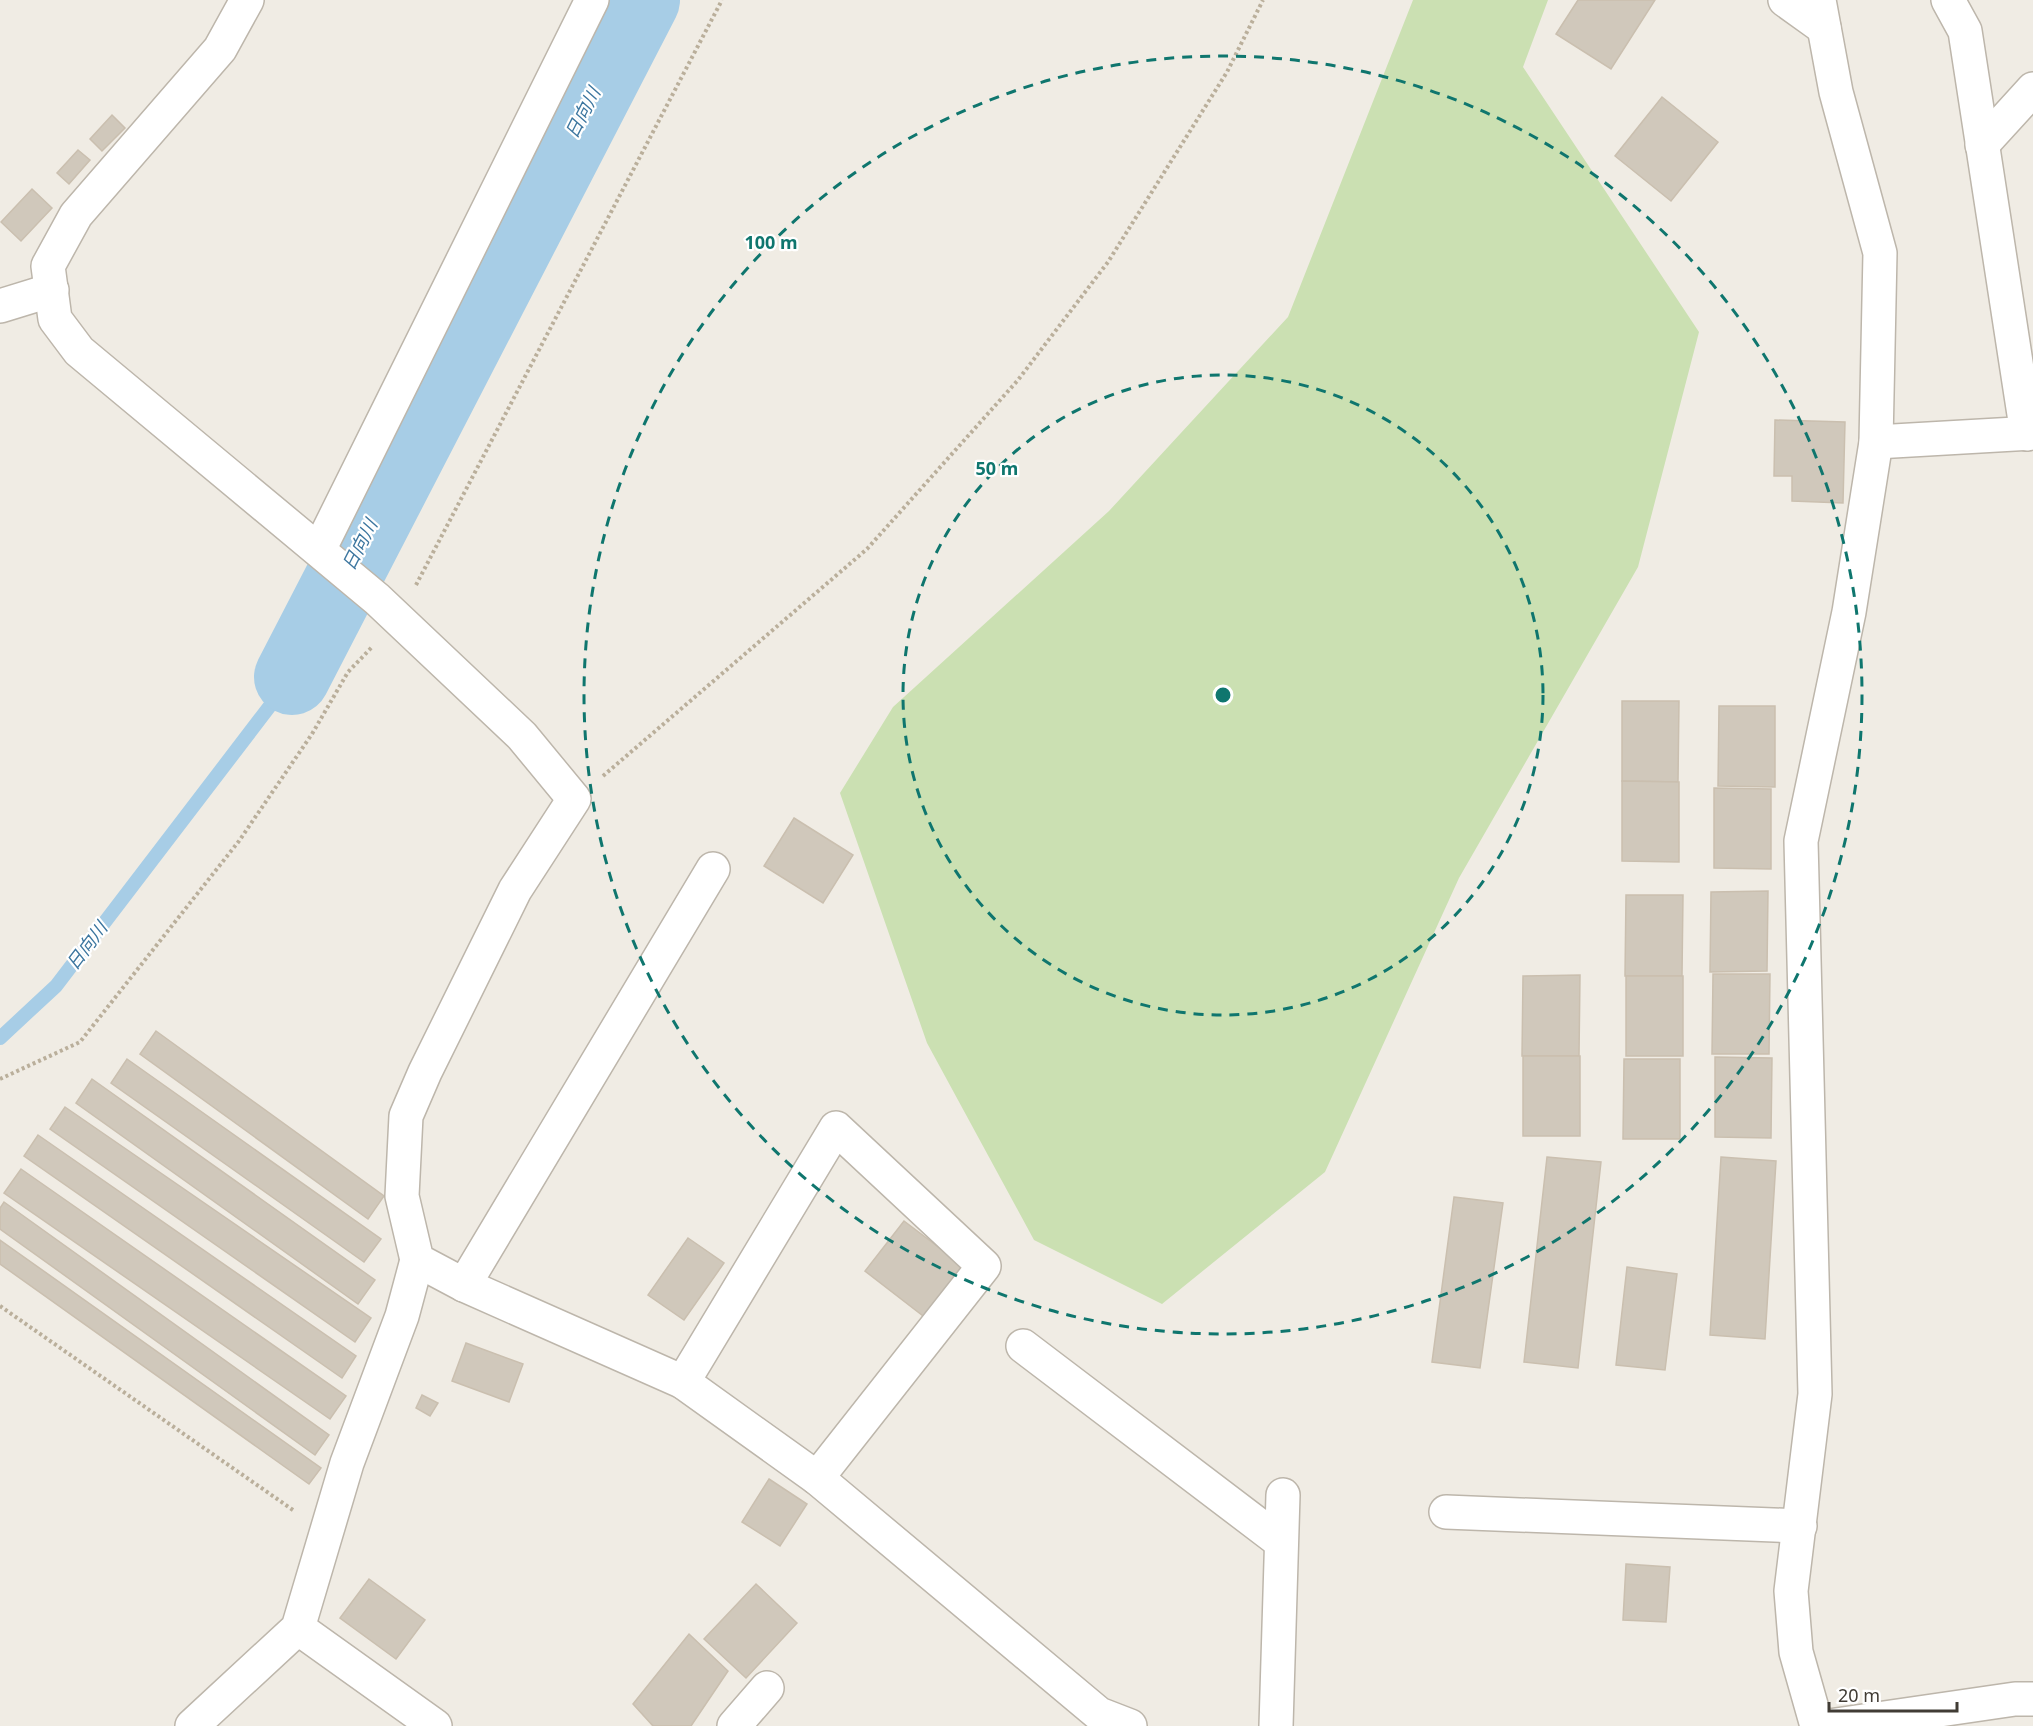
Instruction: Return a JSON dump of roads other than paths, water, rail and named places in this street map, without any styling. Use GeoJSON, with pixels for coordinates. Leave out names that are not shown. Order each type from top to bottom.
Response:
{"type":"FeatureCollection","features":[{"type":"Feature","properties":{"kind":"street"},"geometry":{"type":"LineString","coordinates":[[192,1726],[298,1628],[346,1463],[402,1316],[417,1260],[402,1196],[406,1116],[425,1072],[515,890],[574,799],[522,736],[388,609],[79,351],[55,318],[48,266],[76,215],[220,49],[247,0]]}},
{"type":"Feature","properties":{"kind":"street"},"geometry":{"type":"LineString","coordinates":[[318,550],[592,0]]}},
{"type":"Feature","properties":{"kind":"street"},"geometry":{"type":"LineString","coordinates":[[1785,0],[1822,14],[1836,92],[1880,254],[1876,442],[1849,612],[1801,841],[1815,1394],[1791,1591],[1796,1653],[1817,1726]]}},
{"type":"Feature","properties":{"kind":"street"},"geometry":{"type":"LineString","coordinates":[[1876,442],[2030,434],[1965,31],[1948,0]]}},
{"type":"Feature","properties":{"kind":"street"},"geometry":{"type":"LineString","coordinates":[[1982,145],[2033,89]]}},
{"type":"Feature","properties":{"kind":"street"},"geometry":{"type":"LineString","coordinates":[[0,306],[52,290]]}},
{"type":"Feature","properties":{"kind":"street"},"geometry":{"type":"LineString","coordinates":[[464,1285],[713,869]]}},
{"type":"Feature","properties":{"kind":"street"},"geometry":{"type":"LineString","coordinates":[[683,1382],[836,1128],[984,1266],[817,1478]]}},
{"type":"Feature","properties":{"kind":"street"},"geometry":{"type":"LineString","coordinates":[[417,1260],[464,1285],[683,1382],[817,1478],[1099,1714],[1130,1726]]}},
{"type":"Feature","properties":{"kind":"street"},"geometry":{"type":"LineString","coordinates":[[1023,1346],[1281,1542]]}},
{"type":"Feature","properties":{"kind":"street"},"geometry":{"type":"LineString","coordinates":[[1276,1726],[1283,1495]]}},
{"type":"Feature","properties":{"kind":"street"},"geometry":{"type":"LineString","coordinates":[[1446,1512],[1800,1526]]}},
{"type":"Feature","properties":{"kind":"street"},"geometry":{"type":"LineString","coordinates":[[298,1628],[435,1726]]}},
{"type":"Feature","properties":{"kind":"street"},"geometry":{"type":"LineString","coordinates":[[734,1726],[767,1688]]}},
{"type":"Feature","properties":{"kind":"street"},"geometry":{"type":"LineString","coordinates":[[1829,1726],[2015,1699],[2033,1699]]}},
{"type":"Feature","properties":{"kind":"waterway","name":"日向川"},"geometry":{"type":"LineString","coordinates":[[292,677],[642,0]]}},
{"type":"Feature","properties":{"kind":"waterway","name":"日向川"},"geometry":{"type":"LineString","coordinates":[[0,1038],[56,986],[292,677]]}}]}
